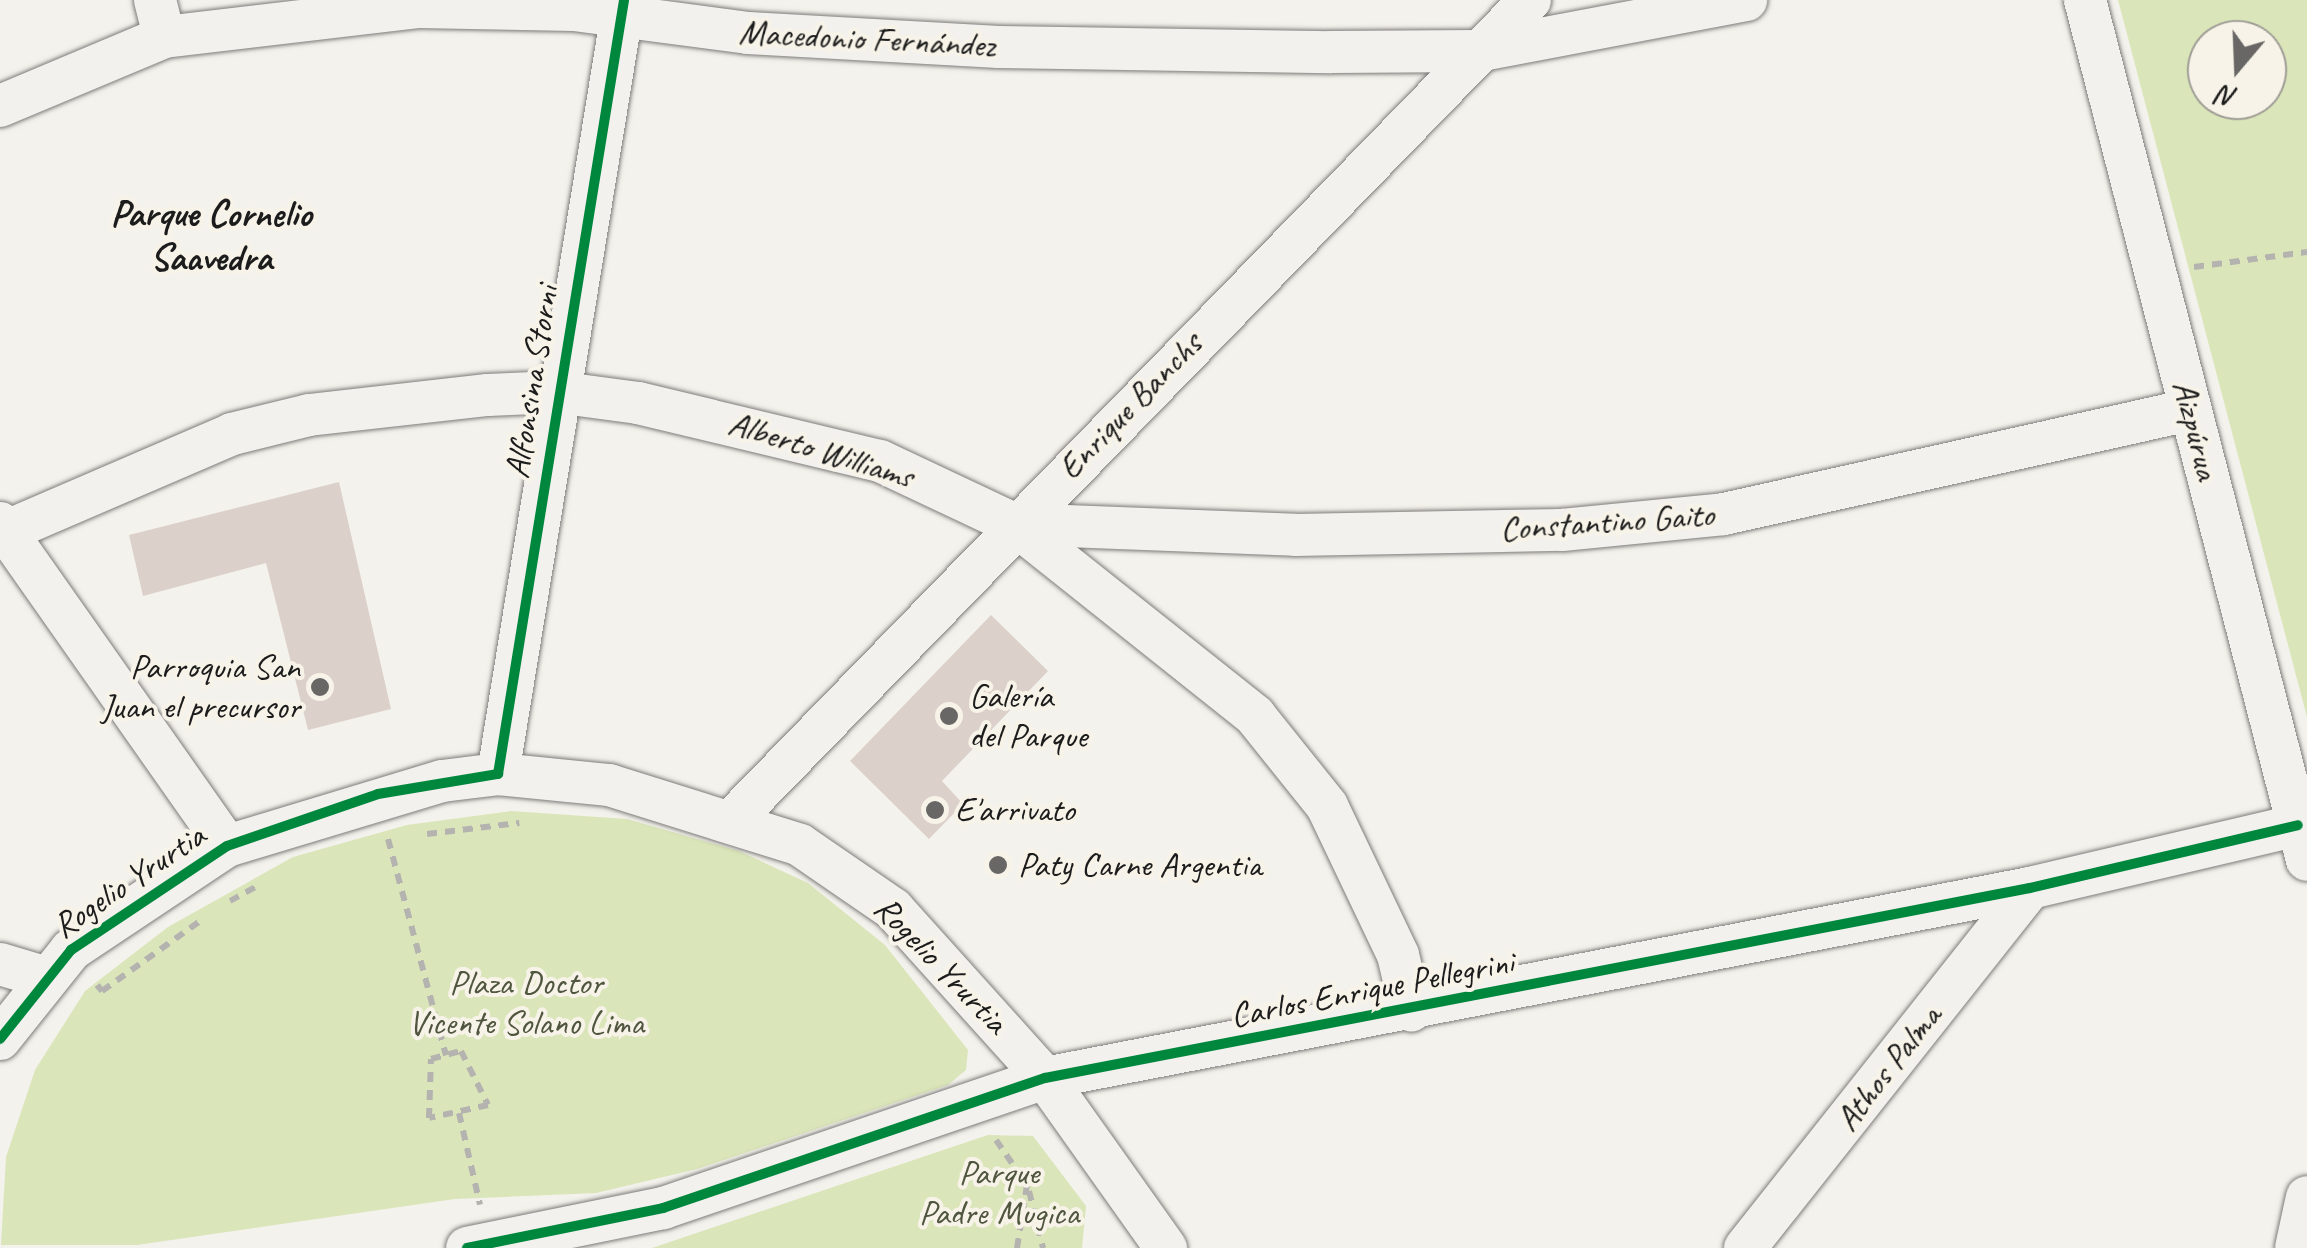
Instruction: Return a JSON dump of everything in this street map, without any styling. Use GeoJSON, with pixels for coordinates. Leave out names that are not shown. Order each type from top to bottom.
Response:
{"type":"FeatureCollection","features":[{"type":"Feature","properties":{"kind":"street","name":"Enrique Banchs"},"geometry":{"type":"LineString","coordinates":[[735,817],[1014,524],[1530,0]]}},
{"type":"Feature","properties":{"kind":"street","name":"Macedonio Fernández"},"geometry":{"type":"LineString","coordinates":[[0,106],[160,19],[418,7],[622,9],[1000,48],[1477,52],[1746,0]]}},
{"type":"Feature","properties":{"kind":"street","name":"Aizpúrua"},"geometry":{"type":"LineString","coordinates":[[2085,0],[2303,843]]}},
{"type":"Feature","properties":{"kind":"street","name":"Alfonsina Storni"},"geometry":{"type":"LineString","coordinates":[[498,774],[556,392],[622,9]]}},
{"type":"Feature","properties":{"kind":"street","name":"Alberto Williams"},"geometry":{"type":"LineString","coordinates":[[2,529],[232,434],[309,415],[556,392],[742,421],[863,456],[1014,524],[1255,716],[1327,806],[1398,955],[1411,1010]]}},
{"type":"Feature","properties":{"kind":"street","name":"Constantino Gaito"},"geometry":{"type":"LineString","coordinates":[[1014,524],[1295,534],[1562,530],[1724,514],[2189,410]]}},
{"type":"Feature","properties":{"kind":"street"},"geometry":{"type":"LineString","coordinates":[[2,529],[227,846]]}},
{"type":"Feature","properties":{"kind":"street","name":"Rogelio Yrurtia"},"geometry":{"type":"LineString","coordinates":[[0,1039],[57,964],[227,846],[378,794],[498,774],[610,785],[735,817],[838,867],[893,909],[1045,1078],[1166,1248]]}},
{"type":"Feature","properties":{"kind":"street","name":"Carlos Enrique Pellegrini"},"geometry":{"type":"LineString","coordinates":[[478,1246],[663,1208],[1045,1078],[2030,888],[2303,843]]}},
{"type":"Feature","properties":{"kind":"street","name":"Athos Palma"},"geometry":{"type":"LineString","coordinates":[[1745,1248],[2030,888]]}},
{"type":"Feature","properties":{"kind":"street"},"geometry":{"type":"LineString","coordinates":[[0,964],[57,964]]}},
{"type":"Feature","properties":{"kind":"street"},"geometry":{"type":"LineString","coordinates":[[2296,1248],[2307,1196]]}},
{"type":"Feature","properties":{"kind":"path"},"geometry":{"type":"LineString","coordinates":[[2158,272],[2307,252]]}},
{"type":"Feature","properties":{"kind":"path"},"geometry":{"type":"LineString","coordinates":[[378,794],[446,1055]]}},
{"type":"Feature","properties":{"kind":"path"},"geometry":{"type":"LineString","coordinates":[[370,844],[530,824]]}},
{"type":"Feature","properties":{"kind":"path"},"geometry":{"type":"LineString","coordinates":[[57,964],[102,991],[269,880]]}},
{"type":"Feature","properties":{"kind":"path"},"geometry":{"type":"LineString","coordinates":[[461,1051],[488,1105],[459,1113],[430,1118],[431,1058],[461,1051]]}},
{"type":"Feature","properties":{"kind":"path"},"geometry":{"type":"LineString","coordinates":[[972,1105],[1028,1185],[1043,1248]]}},
{"type":"Feature","properties":{"kind":"path"},"geometry":{"type":"LineString","coordinates":[[459,1113],[478,1246]]}},
{"type":"Feature","properties":{"kind":"path"},"geometry":{"type":"LineString","coordinates":[[1017,1248],[1028,1185]]}},
{"type":"Feature","properties":{"kind":"green space"},"geometry":{"type":"Polygon","coordinates":[[[2118,0],[2307,0],[2307,717],[2118,0]]]}},
{"type":"Feature","properties":{"kind":"green space","name":"Plaza Doctor Vicente Solano Lima"},"geometry":{"type":"Polygon","coordinates":[[[511,811],[627,819],[739,851],[808,883],[885,945],[968,1050],[966,1070],[948,1085],[697,1169],[596,1193],[455,1199],[137,1245],[1,1245],[6,1157],[35,1070],[85,991],[168,927],[293,857],[407,825],[511,811]]]}},
{"type":"Feature","properties":{"kind":"green space","name":"Parque Padre Mugica"},"geometry":{"type":"Polygon","coordinates":[[[988,1135],[1033,1136],[1086,1206],[1082,1248],[652,1248],[988,1135]]]}},
{"type":"Feature","properties":{"kind":"building"},"geometry":{"type":"Polygon","coordinates":[[[339,482],[391,709],[308,730],[266,563],[143,596],[129,535],[339,482]]]}},
{"type":"Feature","properties":{"kind":"building","name":"Galería del Parque"},"geometry":{"type":"Polygon","coordinates":[[[991,615],[1048,671],[942,781],[963,804],[929,839],[850,761],[991,615]]]}},
{"type":"Feature","properties":{"kind":"cycle path"},"geometry":{"type":"LineString","coordinates":[[0,1039],[71,950],[227,846],[378,794],[498,774],[624,0]]}},
{"type":"Feature","properties":{"kind":"cycle path"},"geometry":{"type":"LineString","coordinates":[[467,1248],[663,1208],[1045,1078],[2030,888],[2298,825]]}},
{"type":"Feature","properties":{"kind":"place","name":"Parroquia San Juan el precursor"},"geometry":{"type":"Point","coordinates":[320,687]}},
{"type":"Feature","properties":{"kind":"place","name":"Galería del Parque"},"geometry":{"type":"Point","coordinates":[949,716]}},
{"type":"Feature","properties":{"kind":"place","name":"E'arrivato"},"geometry":{"type":"Point","coordinates":[935,810]}},
{"type":"Feature","properties":{"kind":"place","name":"Paty Carne Argentia"},"geometry":{"type":"Point","coordinates":[998,865]}},
{"type":"Feature","properties":{"kind":"district","name":"Parque Cornelio Saavedra"},"geometry":{"type":"Point","coordinates":[211,236]}}]}
